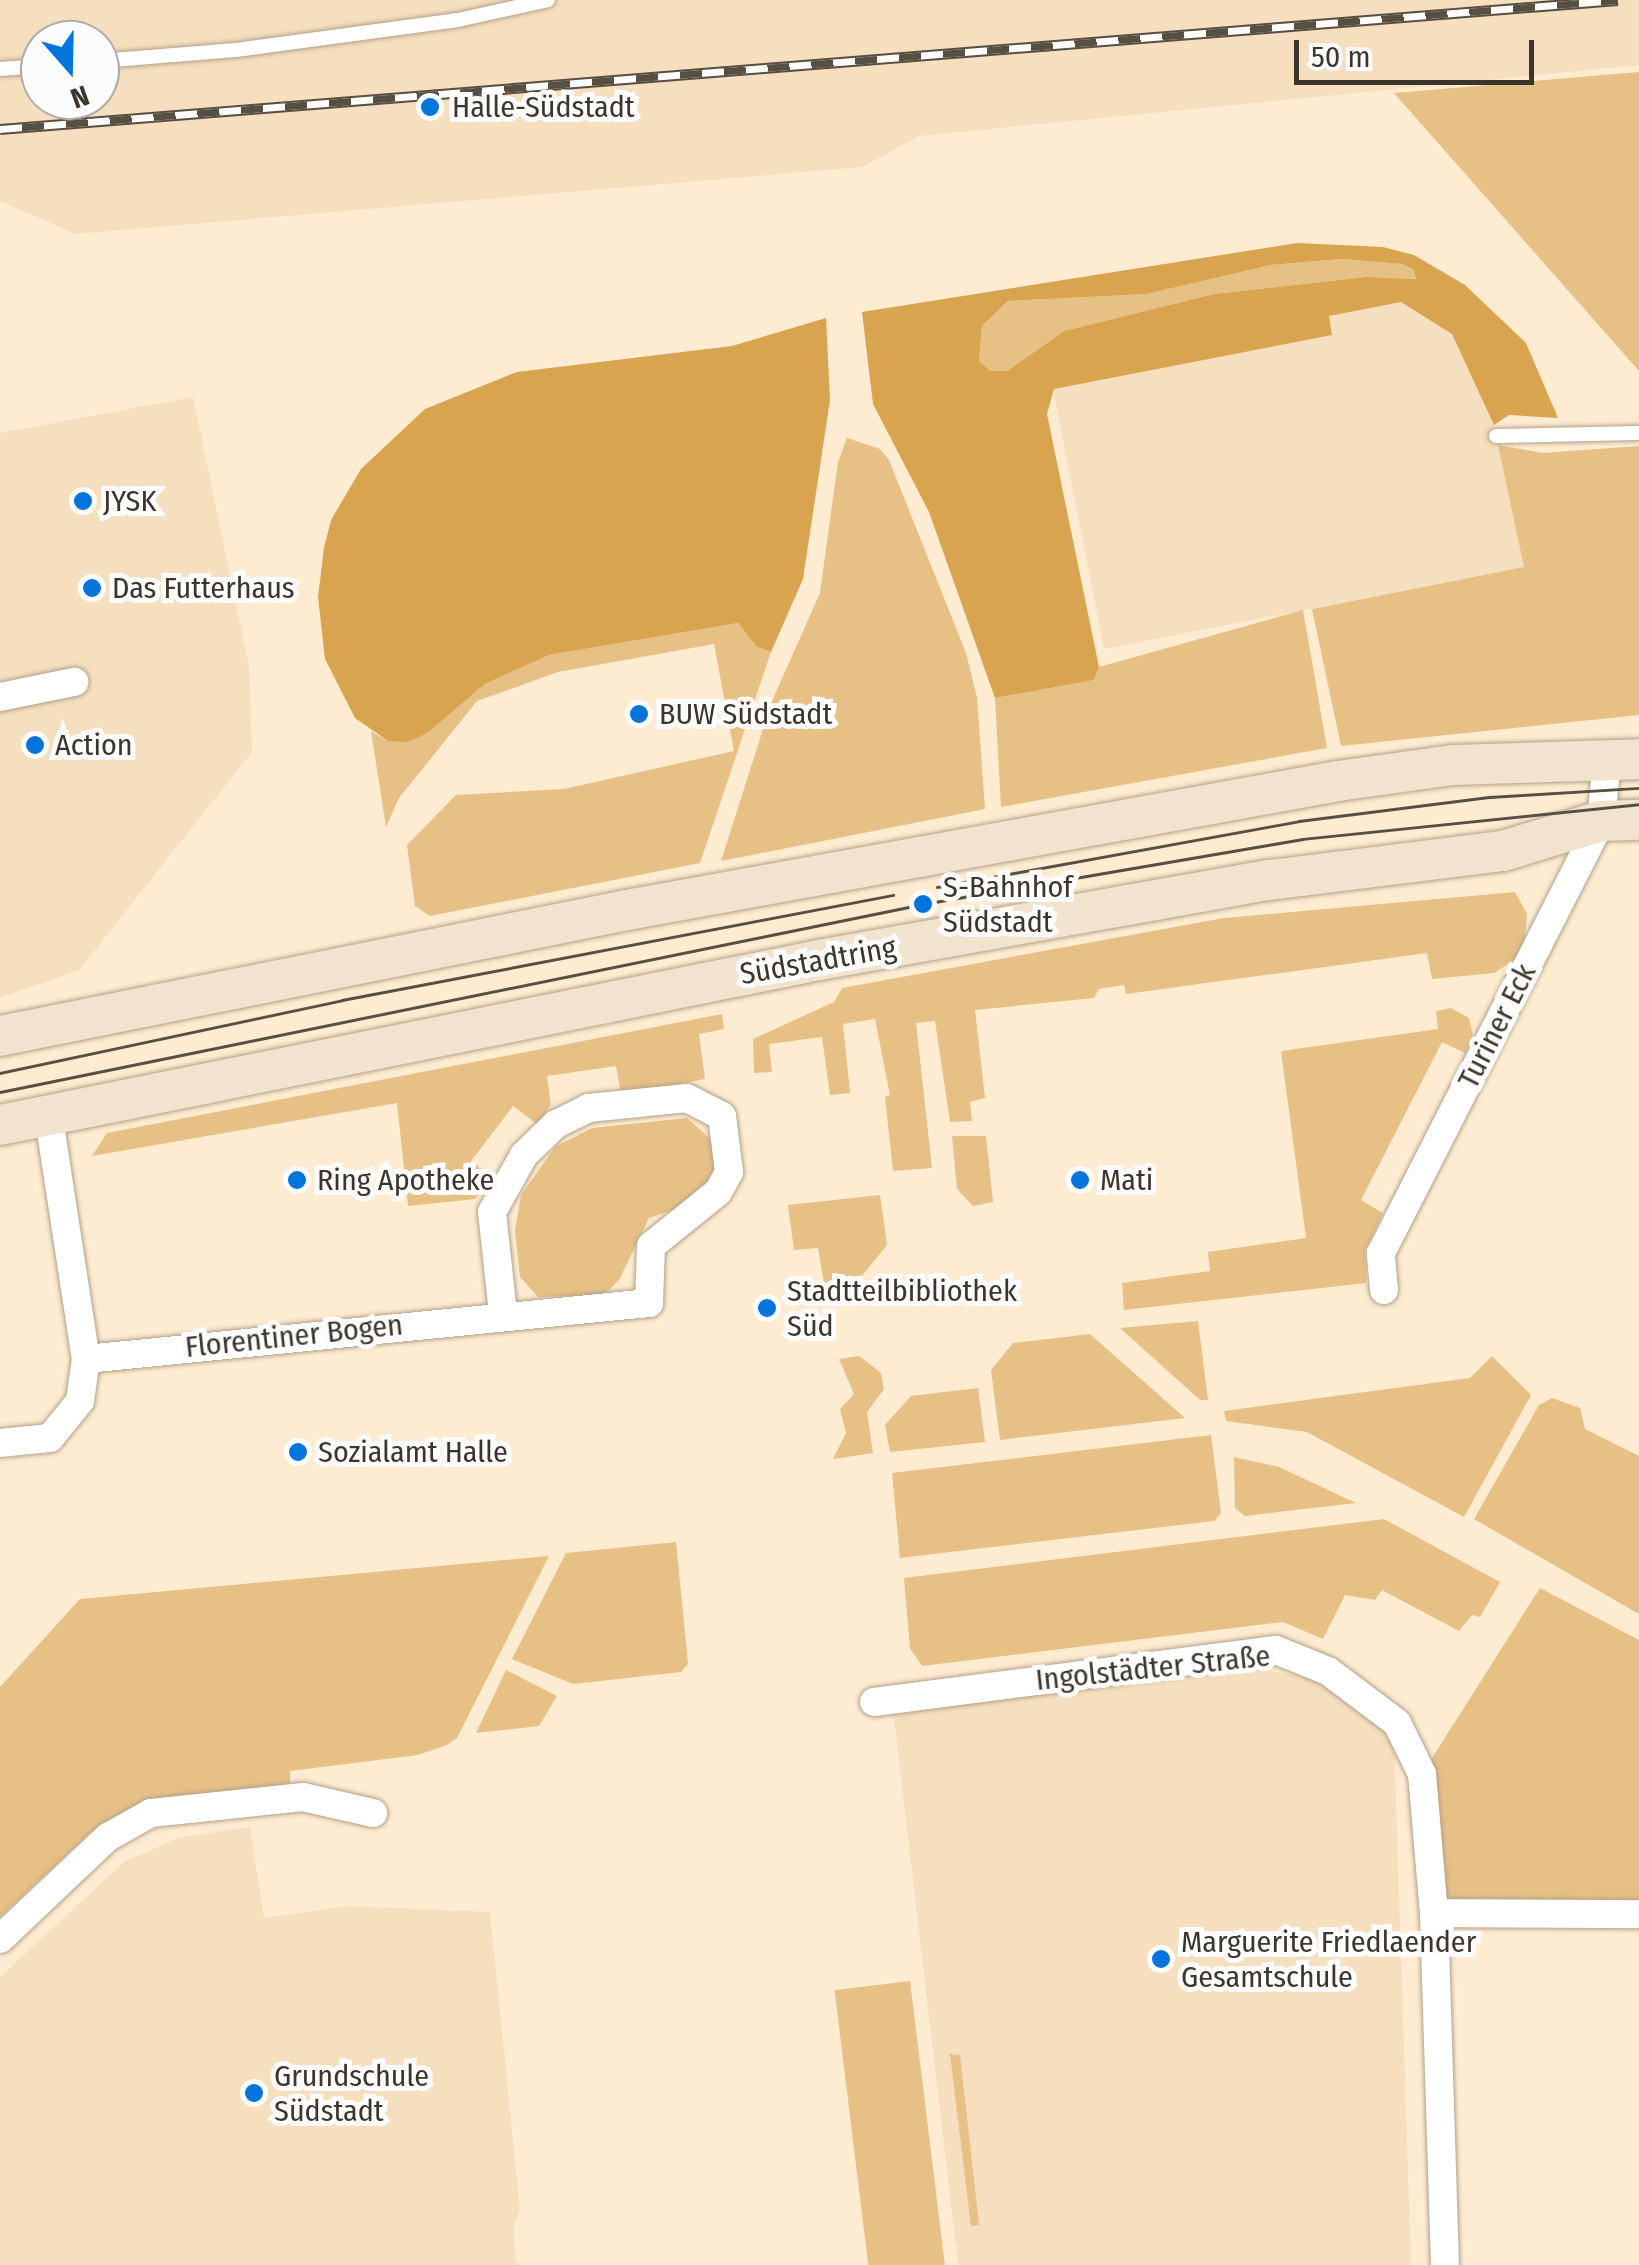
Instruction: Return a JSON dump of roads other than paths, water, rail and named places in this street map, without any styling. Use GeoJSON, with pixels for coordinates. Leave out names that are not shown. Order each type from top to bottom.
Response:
{"type":"FeatureCollection","features":[{"type":"Feature","properties":{"kind":"street"},"geometry":{"type":"LineString","coordinates":[[0,697],[74,682]]}},
{"type":"Feature","properties":{"kind":"street"},"geometry":{"type":"LineString","coordinates":[[0,1036],[627,910],[1319,784],[1454,764],[1623,760]]}},
{"type":"Feature","properties":{"kind":"street","name":"Turiner Eck"},"geometry":{"type":"LineString","coordinates":[[1384,1290],[1382,1253],[1620,821],[1623,760]]}},
{"type":"Feature","properties":{"kind":"street","name":"Südstadtring"},"geometry":{"type":"LineString","coordinates":[[0,1125],[48,1112],[819,960],[1270,880],[1503,851],[1620,821]]}},
{"type":"Feature","properties":{"kind":"street","name":"Florentiner Bogen"},"geometry":{"type":"LineString","coordinates":[[86,1360],[503,1314],[649,1303],[651,1246],[718,1192],[729,1172],[722,1116],[687,1098],[589,1108],[556,1124],[524,1155],[492,1212],[503,1314]]}},
{"type":"Feature","properties":{"kind":"street"},"geometry":{"type":"LineString","coordinates":[[0,1443],[50,1438],[80,1401],[86,1360],[48,1112]]}},
{"type":"Feature","properties":{"kind":"street","name":"Ingolstädter Straße"},"geometry":{"type":"LineString","coordinates":[[874,1702],[1276,1650],[1328,1671],[1397,1723],[1422,1774],[1434,1913],[1445,2265]]}},
{"type":"Feature","properties":{"kind":"street"},"geometry":{"type":"LineString","coordinates":[[0,1939],[108,1837],[150,1814],[303,1797],[373,1813]]}},
{"type":"Feature","properties":{"kind":"street"},"geometry":{"type":"LineString","coordinates":[[1434,1913],[1639,1914]]}},
{"type":"Feature","properties":{"kind":"lane"},"geometry":{"type":"LineString","coordinates":[[120,59],[310,40],[548,0]]}},
{"type":"Feature","properties":{"kind":"lane"},"geometry":{"type":"LineString","coordinates":[[1496,436],[1639,433]]}},
{"type":"Feature","properties":{"kind":"tram line"},"geometry":{"type":"LineString","coordinates":[[937,887],[1299,821],[1490,797],[1639,788]]}},
{"type":"Feature","properties":{"kind":"tram line"},"geometry":{"type":"LineString","coordinates":[[0,1092],[923,904],[1302,839],[1639,804]]}},
{"type":"Feature","properties":{"kind":"tram line"},"geometry":{"type":"LineString","coordinates":[[0,1073],[342,1000],[893,895]]}},
{"type":"Feature","properties":{"kind":"railway"},"geometry":{"type":"LineString","coordinates":[[0,129],[1618,0]]}},
{"type":"Feature","properties":{"kind":"place","name":"Halle-Südstadt"},"geometry":{"type":"Point","coordinates":[430,107]}},
{"type":"Feature","properties":{"kind":"place","name":"JYSK"},"geometry":{"type":"Point","coordinates":[83,501]}},
{"type":"Feature","properties":{"kind":"place","name":"Das Futterhaus"},"geometry":{"type":"Point","coordinates":[92,588]}},
{"type":"Feature","properties":{"kind":"place","name":"BUW Südstadt"},"geometry":{"type":"Point","coordinates":[639,714]}},
{"type":"Feature","properties":{"kind":"place","name":"Action"},"geometry":{"type":"Point","coordinates":[35,745]}},
{"type":"Feature","properties":{"kind":"place","name":"S-Bahnhof Südstadt"},"geometry":{"type":"Point","coordinates":[923,904]}},
{"type":"Feature","properties":{"kind":"place","name":"Ring Apotheke"},"geometry":{"type":"Point","coordinates":[297,1180]}},
{"type":"Feature","properties":{"kind":"place","name":"Mati"},"geometry":{"type":"Point","coordinates":[1080,1180]}},
{"type":"Feature","properties":{"kind":"place","name":"Stadtteilbibliothek Süd"},"geometry":{"type":"Point","coordinates":[767,1308]}},
{"type":"Feature","properties":{"kind":"place","name":"Sozialamt Halle"},"geometry":{"type":"Point","coordinates":[298,1452]}},
{"type":"Feature","properties":{"kind":"place","name":"Marguerite Friedlaender Gesamtschule"},"geometry":{"type":"Point","coordinates":[1161,1959]}},
{"type":"Feature","properties":{"kind":"place","name":"Grundschule Südstadt"},"geometry":{"type":"Point","coordinates":[254,2093]}}]}
